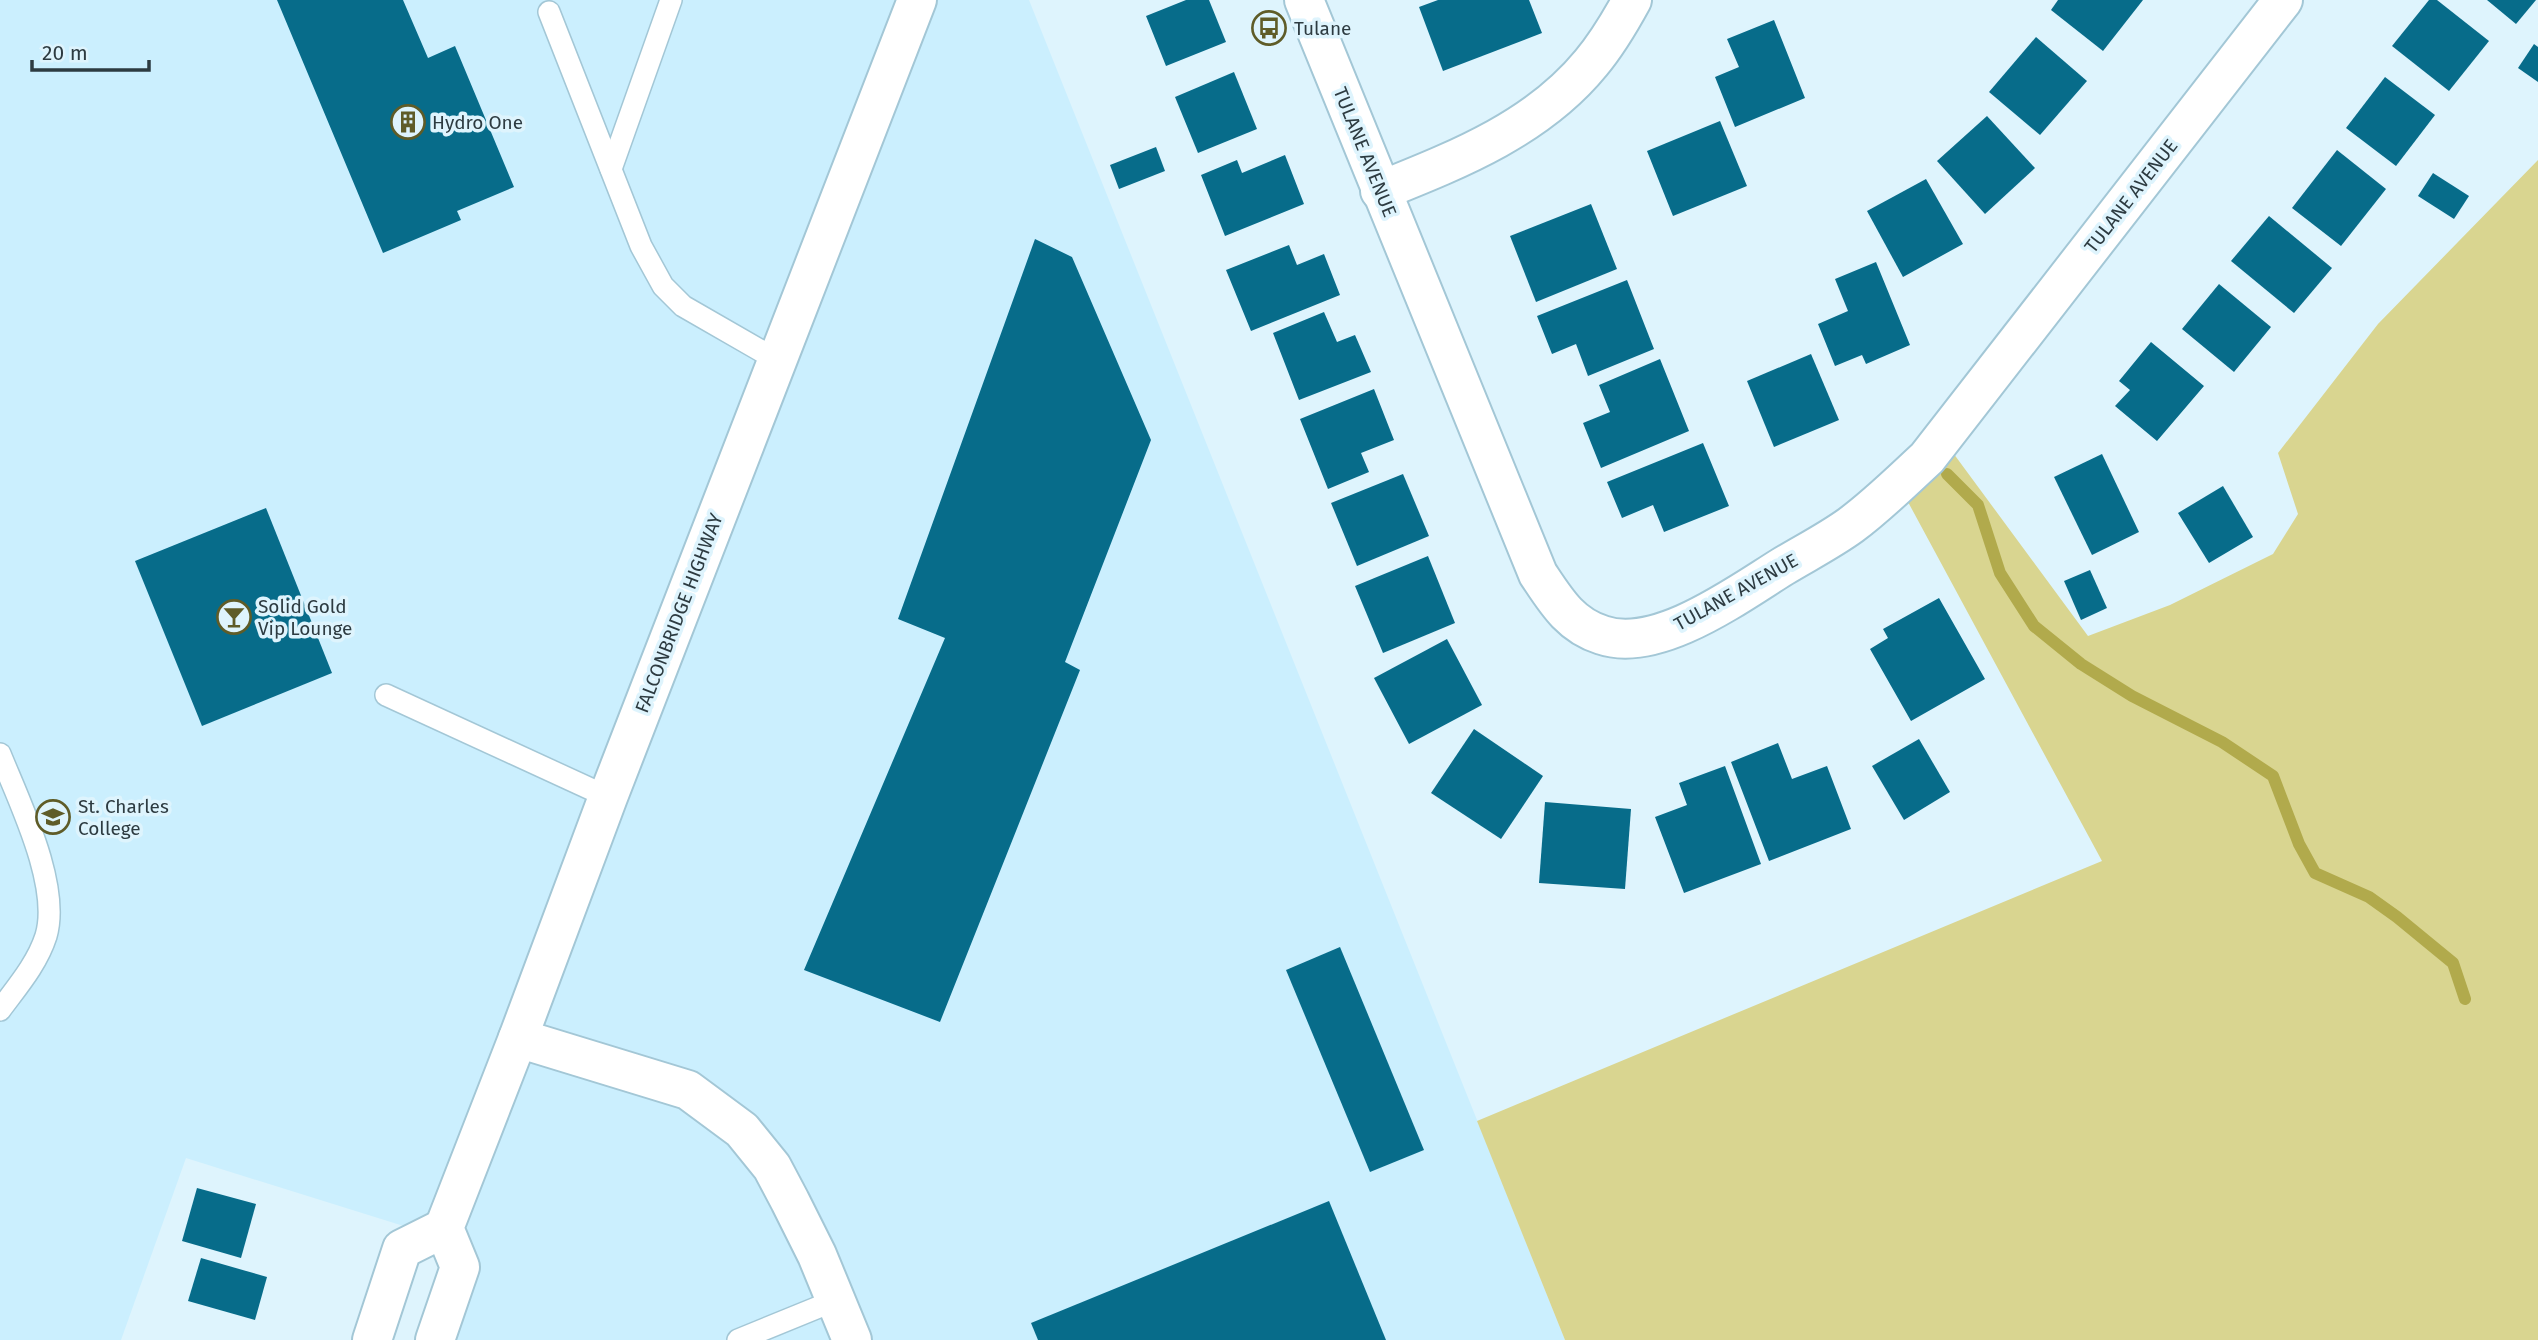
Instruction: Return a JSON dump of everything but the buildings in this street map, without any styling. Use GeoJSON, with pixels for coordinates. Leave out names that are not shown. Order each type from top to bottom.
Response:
{"type":"FeatureCollection","features":[{"type":"Feature","properties":{"kind":"street","name":"FALCONBRIDGE HIGHWAY"},"geometry":{"type":"LineString","coordinates":[[444,1228],[917,0]]}},
{"type":"Feature","properties":{"kind":"street","name":"TULANE AVENUE"},"geometry":{"type":"LineString","coordinates":[[1304,0],[1538,574],[1560,608],[1578,625],[1604,636],[1627,639],[1667,631],[1699,617],[1849,526],[1891,493],[1927,458],[2283,0]]}},
{"type":"Feature","properties":{"kind":"street"},"geometry":{"type":"LineString","coordinates":[[1380,191],[1450,163],[1527,121],[1563,93],[1591,64],[1632,0]]}},
{"type":"Feature","properties":{"kind":"street"},"geometry":{"type":"LineString","coordinates":[[518,1038],[688,1090],[742,1130],[772,1167],[817,1255],[852,1340]]}},
{"type":"Feature","properties":{"kind":"street"},"geometry":{"type":"LineString","coordinates":[[372,1340],[402,1249],[444,1228],[460,1267],[435,1340]]}},
{"type":"Feature","properties":{"kind":"lane"},"geometry":{"type":"LineString","coordinates":[[611,169],[671,0]]}},
{"type":"Feature","properties":{"kind":"lane"},"geometry":{"type":"LineString","coordinates":[[549,12],[641,246],[663,286],[683,306],[777,360]]}},
{"type":"Feature","properties":{"kind":"lane"},"geometry":{"type":"LineString","coordinates":[[386,695],[608,797]]}},
{"type":"Feature","properties":{"kind":"lane"},"geometry":{"type":"LineString","coordinates":[[0,754],[30,827],[50,909],[46,936],[34,962],[0,1010]]}},
{"type":"Feature","properties":{"kind":"lane"},"geometry":{"type":"LineString","coordinates":[[738,1340],[836,1300]]}},
{"type":"Feature","properties":{"kind":"shaded area"},"geometry":{"type":"Polygon","coordinates":[[[0,0],[1029,0],[1565,1340],[438,1340],[462,1266],[426,1233],[186,1158],[121,1340],[0,1340],[0,0]]]}},
{"type":"Feature","properties":{"kind":"shaded area"},"geometry":{"type":"Polygon","coordinates":[[[2538,160],[2538,1340],[1565,1340],[1477,1121],[2102,861],[1901,489],[1945,442],[2088,636],[2170,605],[2273,554],[2298,514],[2278,453],[2378,324],[2538,160]]]}},
{"type":"Feature","properties":{"kind":"waterway"},"geometry":{"type":"LineString","coordinates":[[1947,474],[1978,505],[2000,573],[2034,626],[2081,664],[2132,696],[2222,742],[2273,776],[2299,844],[2315,873],[2369,897],[2453,963],[2465,999]]}},
{"type":"Feature","properties":{"kind":"place","name":"Tulane"},"geometry":{"type":"Point","coordinates":[1269,28]}},
{"type":"Feature","properties":{"kind":"place","name":"Hydro One"},"geometry":{"type":"Point","coordinates":[408,122]}},
{"type":"Feature","properties":{"kind":"place","name":"Solid Gold Vip Lounge"},"geometry":{"type":"Point","coordinates":[234,617]}},
{"type":"Feature","properties":{"kind":"place","name":"St. Charles College"},"geometry":{"type":"Point","coordinates":[53,817]}}]}
